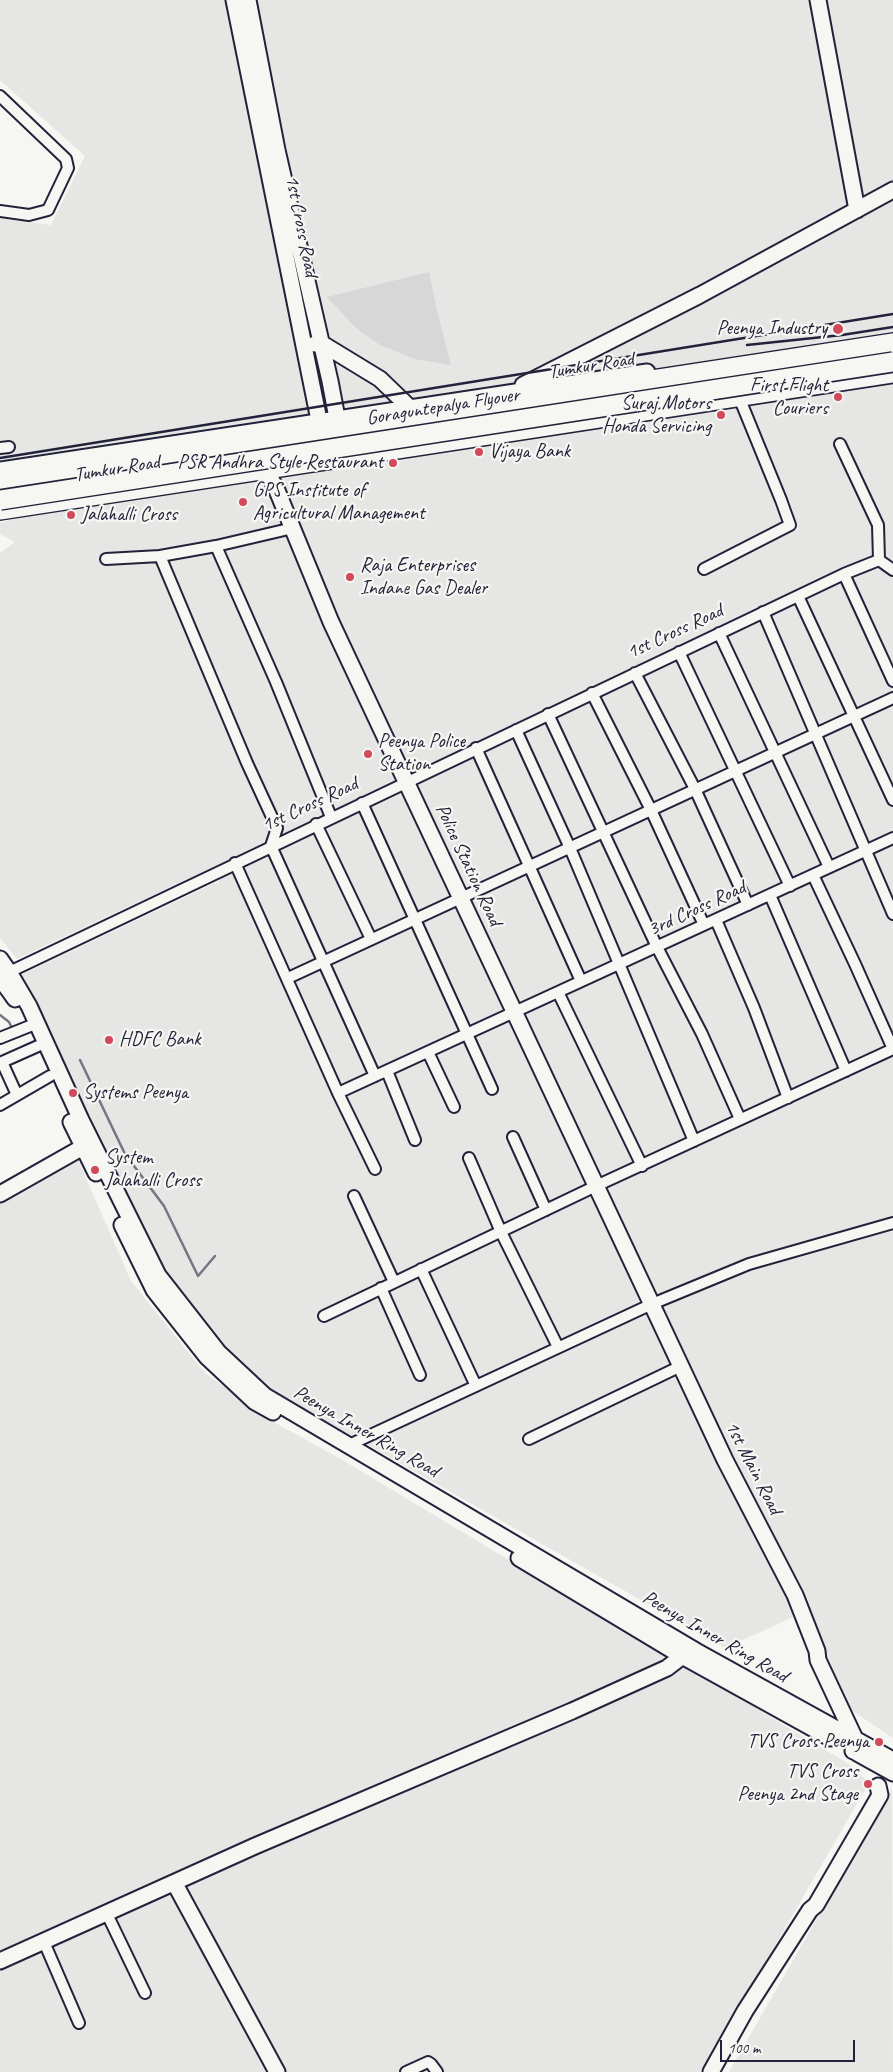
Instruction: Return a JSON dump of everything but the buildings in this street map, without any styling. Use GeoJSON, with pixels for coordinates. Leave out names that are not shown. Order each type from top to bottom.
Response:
{"type":"FeatureCollection","features":[{"type":"Feature","properties":{"kind":"highway","name":"Tumkur Road"},"geometry":{"type":"LineString","coordinates":[[0,480],[260,440],[329,424],[893,343]]}},
{"type":"Feature","properties":{"kind":"highway","name":"Goraguntepalya Flyover"},"geometry":{"type":"LineString","coordinates":[[0,488],[509,408],[893,351]]}},
{"type":"Feature","properties":{"kind":"highway","name":"Goraguntepalya Flyover"},"geometry":{"type":"LineString","coordinates":[[0,500],[893,362]]}},
{"type":"Feature","properties":{"kind":"highway","name":"Tumkur Road"},"geometry":{"type":"LineString","coordinates":[[0,510],[266,472],[332,459],[893,373]]}},
{"type":"Feature","properties":{"kind":"street","name":"1st Cross Road"},"geometry":{"type":"LineString","coordinates":[[234,0],[304,345],[329,424]]}},
{"type":"Feature","properties":{"kind":"street","name":"1st Cross Road"},"geometry":{"type":"LineString","coordinates":[[248,0],[277,150],[321,343],[332,459]]}},
{"type":"Feature","properties":{"kind":"street"},"geometry":{"type":"LineString","coordinates":[[818,0],[857,210]]}},
{"type":"Feature","properties":{"kind":"street"},"geometry":{"type":"LineString","coordinates":[[0,96],[66,159],[68,168],[48,210],[29,215],[0,211]]}},
{"type":"Feature","properties":{"kind":"street"},"geometry":{"type":"LineString","coordinates":[[511,391],[700,295],[893,190]]}},
{"type":"Feature","properties":{"kind":"street"},"geometry":{"type":"LineString","coordinates":[[0,470],[329,424],[511,391],[893,336]]}},
{"type":"Feature","properties":{"kind":"street"},"geometry":{"type":"LineString","coordinates":[[304,345],[321,343],[380,379],[409,408]]}},
{"type":"Feature","properties":{"kind":"street"},"geometry":{"type":"LineString","coordinates":[[0,517],[266,472],[893,380]]}},
{"type":"Feature","properties":{"kind":"street"},"geometry":{"type":"LineString","coordinates":[[704,569],[790,525],[742,402]]}},
{"type":"Feature","properties":{"kind":"street","name":"Police Station Road"},"geometry":{"type":"LineString","coordinates":[[260,440],[266,472],[276,488],[331,622],[652,1304]]}},
{"type":"Feature","properties":{"kind":"street"},"geometry":{"type":"LineString","coordinates":[[840,444],[878,525],[879,560],[893,570]]}},
{"type":"Feature","properties":{"kind":"street"},"geometry":{"type":"LineString","coordinates":[[106,559],[160,556],[216,546],[293,528]]}},
{"type":"Feature","properties":{"kind":"street"},"geometry":{"type":"LineString","coordinates":[[216,546],[276,682],[331,817]]}},
{"type":"Feature","properties":{"kind":"street"},"geometry":{"type":"LineString","coordinates":[[160,556],[247,763],[277,828],[271,846],[375,1076]]}},
{"type":"Feature","properties":{"kind":"street","name":"1st Cross Road"},"geometry":{"type":"LineString","coordinates":[[3,975],[406,781],[844,574],[879,560]]}},
{"type":"Feature","properties":{"kind":"street"},"geometry":{"type":"LineString","coordinates":[[844,574],[893,681]]}},
{"type":"Feature","properties":{"kind":"street"},"geometry":{"type":"LineString","coordinates":[[798,596],[893,800]]}},
{"type":"Feature","properties":{"kind":"street"},"geometry":{"type":"LineString","coordinates":[[764,612],[893,914]]}},
{"type":"Feature","properties":{"kind":"street"},"geometry":{"type":"LineString","coordinates":[[719,633],[829,867]]}},
{"type":"Feature","properties":{"kind":"street"},"geometry":{"type":"LineString","coordinates":[[679,652],[734,772],[790,886]]}},
{"type":"Feature","properties":{"kind":"street"},"geometry":{"type":"LineString","coordinates":[[635,673],[695,790],[748,905]]}},
{"type":"Feature","properties":{"kind":"street"},"geometry":{"type":"LineString","coordinates":[[592,693],[651,810],[704,925]]}},
{"type":"Feature","properties":{"kind":"street"},"geometry":{"type":"LineString","coordinates":[[288,978],[893,698]]}},
{"type":"Feature","properties":{"kind":"street"},"geometry":{"type":"LineString","coordinates":[[548,714],[657,946],[702,1034],[740,1119]]}},
{"type":"Feature","properties":{"kind":"street"},"geometry":{"type":"LineString","coordinates":[[516,730],[570,848],[694,1141]]}},
{"type":"Feature","properties":{"kind":"street"},"geometry":{"type":"LineString","coordinates":[[476,748],[581,981]]}},
{"type":"Feature","properties":{"kind":"street"},"geometry":{"type":"LineString","coordinates":[[362,803],[416,918],[492,1089]]}},
{"type":"Feature","properties":{"kind":"street"},"geometry":{"type":"LineString","coordinates":[[316,824],[371,939]]}},
{"type":"Feature","properties":{"kind":"street","name":"3rd Cross Road"},"geometry":{"type":"LineString","coordinates":[[338,1093],[893,838]]}},
{"type":"Feature","properties":{"kind":"street"},"geometry":{"type":"LineString","coordinates":[[235,863],[374,1169]]}},
{"type":"Feature","properties":{"kind":"street"},"geometry":{"type":"LineString","coordinates":[[324,1316],[596,1186],[893,1049],[856,964],[813,875]]}},
{"type":"Feature","properties":{"kind":"street"},"geometry":{"type":"LineString","coordinates":[[770,895],[846,1071]]}},
{"type":"Feature","properties":{"kind":"street"},"geometry":{"type":"LineString","coordinates":[[716,920],[754,1008],[788,1098]]}},
{"type":"Feature","properties":{"kind":"street","name":"Peenya Inner Ring Road"},"geometry":{"type":"LineString","coordinates":[[0,959],[3,975],[30,1026],[50,1076],[158,1275],[219,1353],[265,1396],[349,1445],[673,1644]]}},
{"type":"Feature","properties":{"kind":"street","name":"Peenya Inner Ring Road"},"geometry":{"type":"LineString","coordinates":[[3,975],[29,1006],[87,1145],[154,1290],[207,1357],[255,1402],[673,1644],[890,1765]]}},
{"type":"Feature","properties":{"kind":"street"},"geometry":{"type":"LineString","coordinates":[[558,992],[642,1166]]}},
{"type":"Feature","properties":{"kind":"street"},"geometry":{"type":"LineString","coordinates":[[0,1038],[30,1026]]}},
{"type":"Feature","properties":{"kind":"street"},"geometry":{"type":"LineString","coordinates":[[18,1095],[2,1062],[38,1046]]}},
{"type":"Feature","properties":{"kind":"street"},"geometry":{"type":"LineString","coordinates":[[428,1052],[454,1107]]}},
{"type":"Feature","properties":{"kind":"street"},"geometry":{"type":"LineString","coordinates":[[387,1071],[415,1140]]}},
{"type":"Feature","properties":{"kind":"street"},"geometry":{"type":"LineString","coordinates":[[0,1105],[50,1076]]}},
{"type":"Feature","properties":{"kind":"street"},"geometry":{"type":"LineString","coordinates":[[513,1137],[546,1210]]}},
{"type":"Feature","properties":{"kind":"street"},"geometry":{"type":"LineString","coordinates":[[0,1194],[87,1145]]}},
{"type":"Feature","properties":{"kind":"street"},"geometry":{"type":"LineString","coordinates":[[469,1158],[501,1232],[558,1348]]}},
{"type":"Feature","properties":{"kind":"street"},"geometry":{"type":"LineString","coordinates":[[354,1196],[394,1282]]}},
{"type":"Feature","properties":{"kind":"street"},"geometry":{"type":"LineString","coordinates":[[349,1445],[652,1304],[749,1264],[893,1222]]}},
{"type":"Feature","properties":{"kind":"street"},"geometry":{"type":"LineString","coordinates":[[422,1269],[476,1386]]}},
{"type":"Feature","properties":{"kind":"street"},"geometry":{"type":"LineString","coordinates":[[381,1288],[420,1375]]}},
{"type":"Feature","properties":{"kind":"street","name":"1st Main Road"},"geometry":{"type":"LineString","coordinates":[[652,1304],[725,1460],[795,1595],[817,1650],[818,1660],[854,1746]]}},
{"type":"Feature","properties":{"kind":"street"},"geometry":{"type":"LineString","coordinates":[[529,1439],[681,1366]]}},
{"type":"Feature","properties":{"kind":"street","name":"1st Main Road"},"geometry":{"type":"LineString","coordinates":[[817,1650],[825,1657],[869,1754]]}},
{"type":"Feature","properties":{"kind":"street"},"geometry":{"type":"LineString","coordinates":[[0,1962],[255,1846],[572,1711],[667,1668],[688,1652]]}},
{"type":"Feature","properties":{"kind":"street"},"geometry":{"type":"LineString","coordinates":[[711,2072],[745,2011],[810,1910],[816,1905],[880,1795],[878,1786],[890,1765]]}},
{"type":"Feature","properties":{"kind":"street"},"geometry":{"type":"LineString","coordinates":[[175,1884],[277,2072]]}},
{"type":"Feature","properties":{"kind":"street"},"geometry":{"type":"LineString","coordinates":[[107,1914],[145,1994]]}},
{"type":"Feature","properties":{"kind":"street"},"geometry":{"type":"LineString","coordinates":[[44,1942],[79,2023]]}},
{"type":"Feature","properties":{"kind":"street"},"geometry":{"type":"LineString","coordinates":[[406,2072],[428,2062],[432,2064],[437,2072]]}},
{"type":"Feature","properties":{"kind":"shaded area"},"geometry":{"type":"Polygon","coordinates":[[[0,0],[893,0],[893,1738],[851,1710],[800,1614],[725,1648],[247,1376],[166,1278],[21,975],[219,881],[232,858],[17,959],[0,938],[0,553],[15,542],[0,534],[0,523],[59,507],[40,461],[0,465],[0,218],[51,225],[85,156],[0,80],[0,0]]]}},
{"type":"Feature","properties":{"kind":"shaded area"},"geometry":{"type":"Polygon","coordinates":[[[429,272],[451,365],[415,359],[380,345],[356,328],[327,297],[429,272]]]}},
{"type":"Feature","properties":{"kind":"shaded area"},"geometry":{"type":"Polygon","coordinates":[[[78,1160],[131,1281],[205,1373],[272,1421],[346,1462],[852,1766],[869,1783],[702,2072],[0,2072],[0,1203],[78,1160]]]}},
{"type":"Feature","properties":{"kind":"shaded area"},"geometry":{"type":"Polygon","coordinates":[[[892,1788],[893,2072],[729,2072],[892,1788]]]}},
{"type":"Feature","properties":{"kind":"waterway"},"geometry":{"type":"LineString","coordinates":[[0,1015],[9,1022],[12,1028]]}},
{"type":"Feature","properties":{"kind":"waterway"},"geometry":{"type":"LineString","coordinates":[[80,1060],[125,1154],[164,1206],[198,1276],[215,1256]]}},
{"type":"Feature","properties":{"kind":"railway"},"geometry":{"type":"LineString","coordinates":[[0,458],[893,314]]}},
{"type":"Feature","properties":{"kind":"railway"},"geometry":{"type":"LineString","coordinates":[[747,345],[842,335],[893,327]]}},
{"type":"Feature","properties":{"kind":"place","name":"Peenya Industry"},"geometry":{"type":"Point","coordinates":[838,329]}},
{"type":"Feature","properties":{"kind":"place","name":"First Flight Couriers"},"geometry":{"type":"Point","coordinates":[838,397]}},
{"type":"Feature","properties":{"kind":"place","name":"Suraj Motors Honda Servicing"},"geometry":{"type":"Point","coordinates":[721,415]}},
{"type":"Feature","properties":{"kind":"place","name":"Vijaya Bank"},"geometry":{"type":"Point","coordinates":[479,452]}},
{"type":"Feature","properties":{"kind":"place","name":"PSR Andhra Style Restaurant"},"geometry":{"type":"Point","coordinates":[393,463]}},
{"type":"Feature","properties":{"kind":"place","name":"GPS Institute of Agricultural Management"},"geometry":{"type":"Point","coordinates":[243,502]}},
{"type":"Feature","properties":{"kind":"place","name":"Jalahalli Cross"},"geometry":{"type":"Point","coordinates":[71,515]}},
{"type":"Feature","properties":{"kind":"place","name":"Raja Enterprises Indane Gas Dealer"},"geometry":{"type":"Point","coordinates":[350,577]}},
{"type":"Feature","properties":{"kind":"place","name":"Peenya Police Station"},"geometry":{"type":"Point","coordinates":[368,754]}},
{"type":"Feature","properties":{"kind":"place","name":"HDFC Bank"},"geometry":{"type":"Point","coordinates":[109,1040]}},
{"type":"Feature","properties":{"kind":"place","name":"Systems Peenya"},"geometry":{"type":"Point","coordinates":[73,1093]}},
{"type":"Feature","properties":{"kind":"place","name":"System Jalahalli Cross"},"geometry":{"type":"Point","coordinates":[95,1170]}},
{"type":"Feature","properties":{"kind":"place","name":"TVS Cross Peenya"},"geometry":{"type":"Point","coordinates":[879,1742]}},
{"type":"Feature","properties":{"kind":"place","name":"TVS Cross Peenya 2nd Stage"},"geometry":{"type":"Point","coordinates":[868,1784]}}]}
